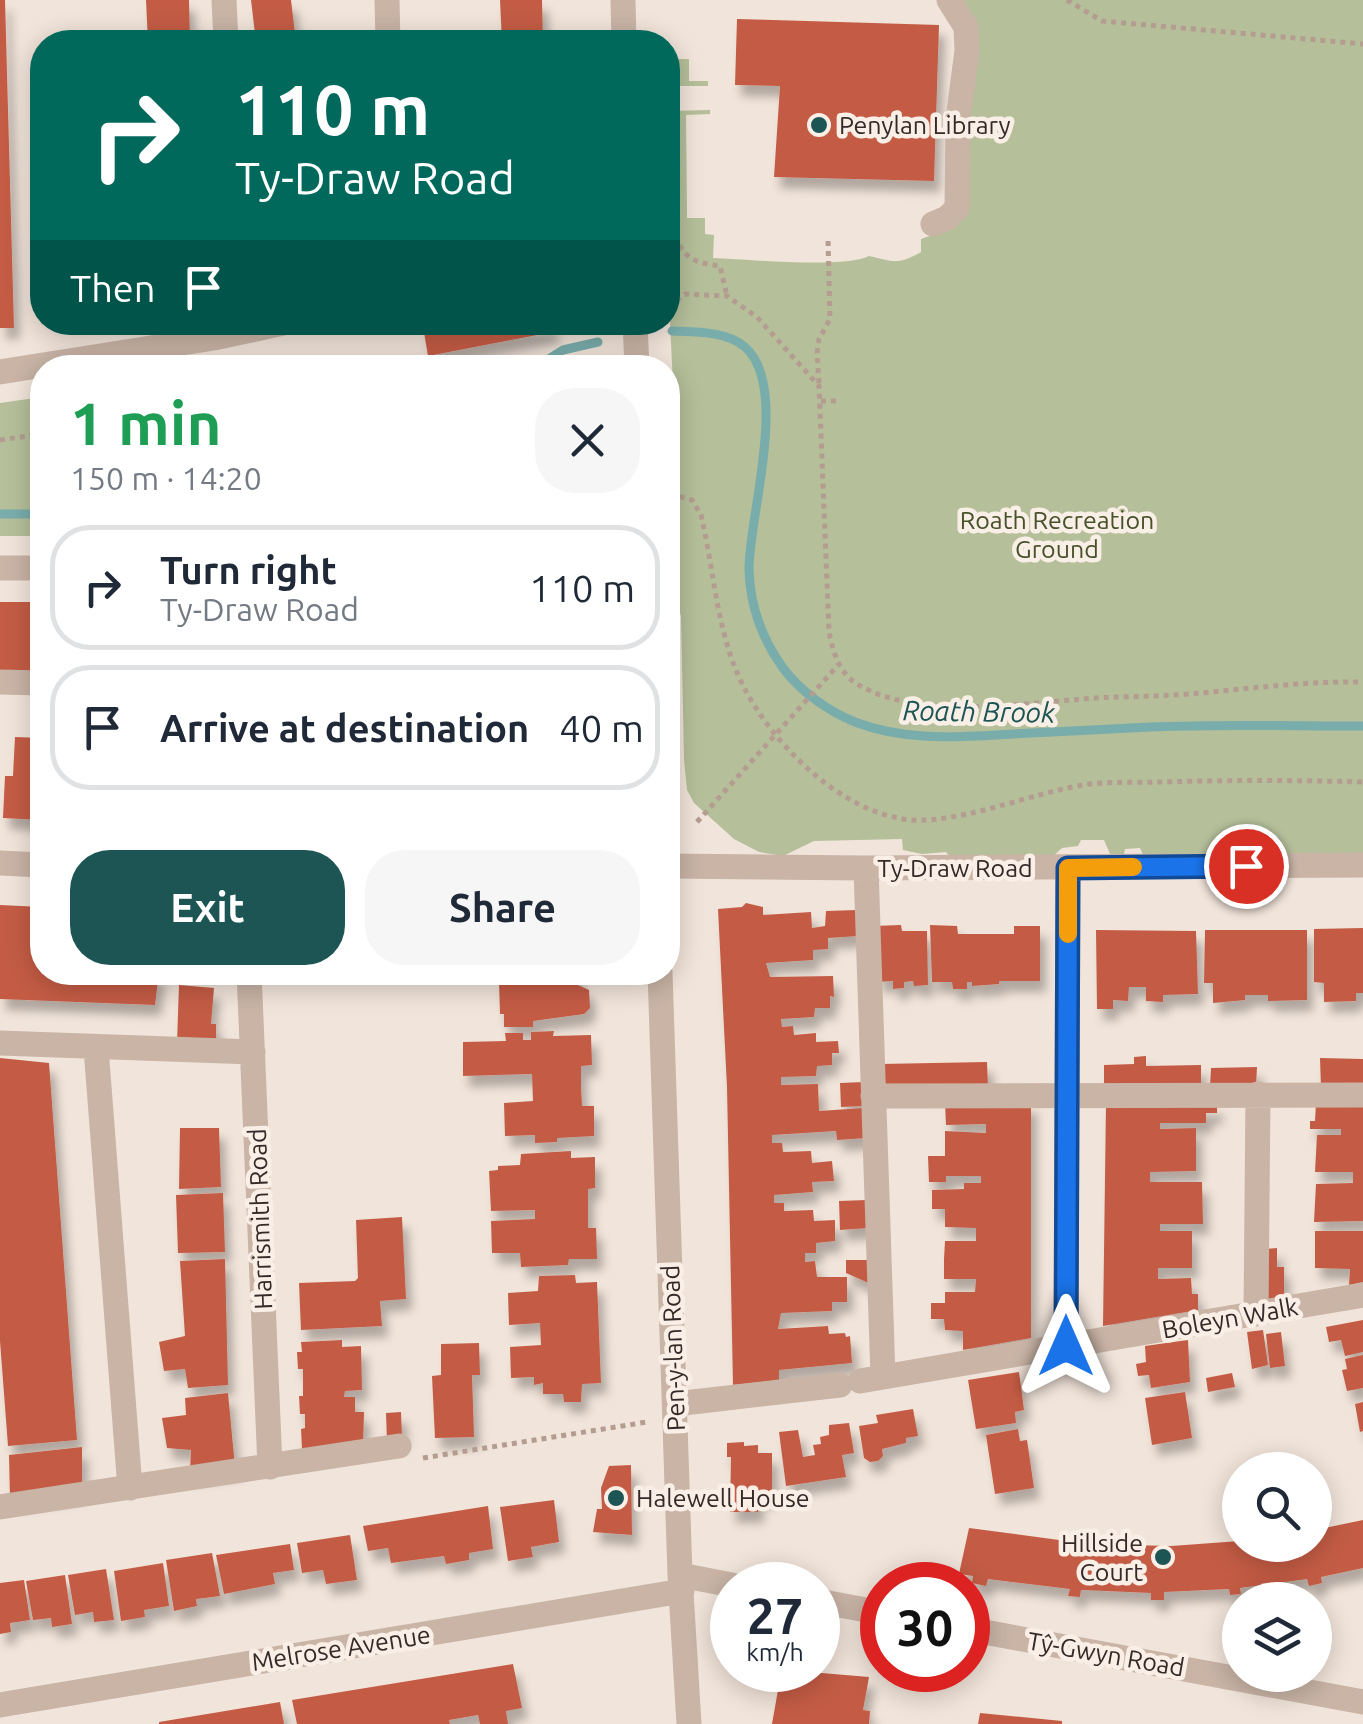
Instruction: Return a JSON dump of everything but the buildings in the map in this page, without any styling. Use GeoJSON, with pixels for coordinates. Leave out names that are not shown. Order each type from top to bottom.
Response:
{"type":"FeatureCollection","features":[{"type":"Feature","properties":{"kind":"street"},"geometry":{"type":"LineString","coordinates":[[224,0],[225,30]]}},
{"type":"Feature","properties":{"kind":"street"},"geometry":{"type":"LineString","coordinates":[[387,0],[388,30]]}},
{"type":"Feature","properties":{"kind":"street"},"geometry":{"type":"LineString","coordinates":[[623,0],[624,30]]}},
{"type":"Feature","properties":{"kind":"street"},"geometry":{"type":"LineString","coordinates":[[933,224],[957,208],[958,119],[967,51],[966,27],[949,0]]}},
{"type":"Feature","properties":{"kind":"street"},"geometry":{"type":"LineString","coordinates":[[92,355],[201,335]]}},
{"type":"Feature","properties":{"kind":"street"},"geometry":{"type":"LineString","coordinates":[[0,372],[30,366]]}},
{"type":"Feature","properties":{"kind":"street"},"geometry":{"type":"LineString","coordinates":[[0,568],[30,568]]}},
{"type":"Feature","properties":{"kind":"street"},"geometry":{"type":"LineString","coordinates":[[0,682],[30,683]]}},
{"type":"Feature","properties":{"kind":"street"},"geometry":{"type":"LineString","coordinates":[[0,864],[30,865]]}},
{"type":"Feature","properties":{"kind":"street","name":"Ty-Draw Road"},"geometry":{"type":"LineString","coordinates":[[680,866],[1363,866]]}},
{"type":"Feature","properties":{"kind":"street"},"geometry":{"type":"LineString","coordinates":[[861,1381],[873,1096],[866,868]]}},
{"type":"Feature","properties":{"kind":"street"},"geometry":{"type":"LineString","coordinates":[[1066,1346],[1068,868]]}},
{"type":"Feature","properties":{"kind":"street","name":"Harrismith Road"},"geometry":{"type":"LineString","coordinates":[[250,985],[270,1466]]}},
{"type":"Feature","properties":{"kind":"street","name":"Pen-y-lan Road"},"geometry":{"type":"LineString","coordinates":[[660,985],[689,1724]]}},
{"type":"Feature","properties":{"kind":"street"},"geometry":{"type":"LineString","coordinates":[[0,1043],[253,1052]]}},
{"type":"Feature","properties":{"kind":"street"},"geometry":{"type":"LineString","coordinates":[[96,1048],[130,1488]]}},
{"type":"Feature","properties":{"kind":"street"},"geometry":{"type":"LineString","coordinates":[[1256,1314],[1258,1094]]}},
{"type":"Feature","properties":{"kind":"street"},"geometry":{"type":"LineString","coordinates":[[873,1096],[1363,1095]]}},
{"type":"Feature","properties":{"kind":"street","name":"Boleyn Walk"},"geometry":{"type":"LineString","coordinates":[[676,1404],[861,1381],[1363,1295]]}},
{"type":"Feature","properties":{"kind":"street"},"geometry":{"type":"LineString","coordinates":[[0,1508],[399,1446]]}},
{"type":"Feature","properties":{"kind":"street"},"geometry":{"type":"LineString","coordinates":[[681,1583],[710,1584]]}},
{"type":"Feature","properties":{"kind":"street","name":"Melrose Avenue"},"geometry":{"type":"LineString","coordinates":[[0,1705],[681,1583]]}},
{"type":"Feature","properties":{"kind":"street","name":"Tŷ-Gwyn Road"},"geometry":{"type":"LineString","coordinates":[[990,1632],[1363,1702]]}},
{"type":"Feature","properties":{"kind":"path"},"geometry":{"type":"LineString","coordinates":[[1067,0],[1102,21],[1363,44]]}},
{"type":"Feature","properties":{"kind":"path"},"geometry":{"type":"LineString","coordinates":[[828,239],[830,319],[816,353],[829,632],[839,664],[856,684],[898,699],[936,706],[1363,682]]}},
{"type":"Feature","properties":{"kind":"path"},"geometry":{"type":"LineString","coordinates":[[680,251],[720,266],[727,296]]}},
{"type":"Feature","properties":{"kind":"path"},"geometry":{"type":"LineString","coordinates":[[680,297],[727,296],[757,317],[819,386]]}},
{"type":"Feature","properties":{"kind":"path"},"geometry":{"type":"LineString","coordinates":[[820,401],[838,401]]}},
{"type":"Feature","properties":{"kind":"path"},"geometry":{"type":"LineString","coordinates":[[0,440],[30,436]]}},
{"type":"Feature","properties":{"kind":"path"},"geometry":{"type":"LineString","coordinates":[[680,497],[692,500],[701,515],[736,673],[796,760],[833,790],[877,812],[925,821],[1085,785],[1282,779],[1363,782]]}},
{"type":"Feature","properties":{"kind":"path"},"geometry":{"type":"LineString","coordinates":[[697,822],[839,664]]}},
{"type":"Feature","properties":{"kind":"path"},"geometry":{"type":"LineString","coordinates":[[399,1446],[401,1462],[647,1422]]}},
{"type":"Feature","properties":{"kind":"green space","name":"Roath Recreation Ground"},"geometry":{"type":"Polygon","coordinates":[[[956,0],[1363,0],[1363,855],[1221,873],[1213,879],[1145,859],[1140,848],[1125,849],[1123,860],[1113,861],[1104,840],[1081,840],[1078,846],[1062,848],[1050,859],[954,862],[946,852],[922,854],[903,850],[902,839],[814,841],[783,856],[759,852],[734,839],[694,803],[687,790],[684,760],[680,355],[672,355],[671,335],[680,335],[680,111],[710,110],[710,114],[686,115],[687,218],[705,218],[705,234],[714,235],[713,258],[817,263],[869,256],[895,261],[921,252],[921,239],[956,227],[956,0]]]}},
{"type":"Feature","properties":{"kind":"green space"},"geometry":{"type":"Polygon","coordinates":[[[680,59],[689,59],[689,81],[708,81],[708,86],[680,86],[680,59]]]}},
{"type":"Feature","properties":{"kind":"green space"},"geometry":{"type":"Polygon","coordinates":[[[30,399],[30,536],[0,536],[0,403],[30,399]]]}},
{"type":"Feature","properties":{"kind":"waterway","name":"Roath Brook"},"geometry":{"type":"LineString","coordinates":[[680,331],[729,338],[745,347],[758,366],[765,391],[766,421],[749,569],[752,596],[763,634],[783,668],[807,693],[835,712],[894,733],[933,737],[1177,726],[1363,726]]}},
{"type":"Feature","properties":{"kind":"waterway","name":"Roath Brook"},"geometry":{"type":"LineString","coordinates":[[555,355],[598,342]]}},
{"type":"Feature","properties":{"kind":"waterway","name":"Roath Brook"},"geometry":{"type":"LineString","coordinates":[[0,514],[30,514]]}},
{"type":"Feature","properties":{"kind":"slow traffic"},"geometry":{"type":"LineString","coordinates":[[1068,934],[1068,868],[1133,867]]}},
{"type":"Feature","properties":{"kind":"place","name":"Penylan Library"},"geometry":{"type":"Point","coordinates":[819,125]}},
{"type":"Feature","properties":{"kind":"place","name":"Halewell House"},"geometry":{"type":"Point","coordinates":[616,1498]}},
{"type":"Feature","properties":{"kind":"place","name":"Hillside Court"},"geometry":{"type":"Point","coordinates":[1163,1557]}},
{"type":"Feature","properties":{"kind":"route"},"geometry":{"type":"LineString","coordinates":[[1066,1346],[1068,868],[1246,866]]}}]}
